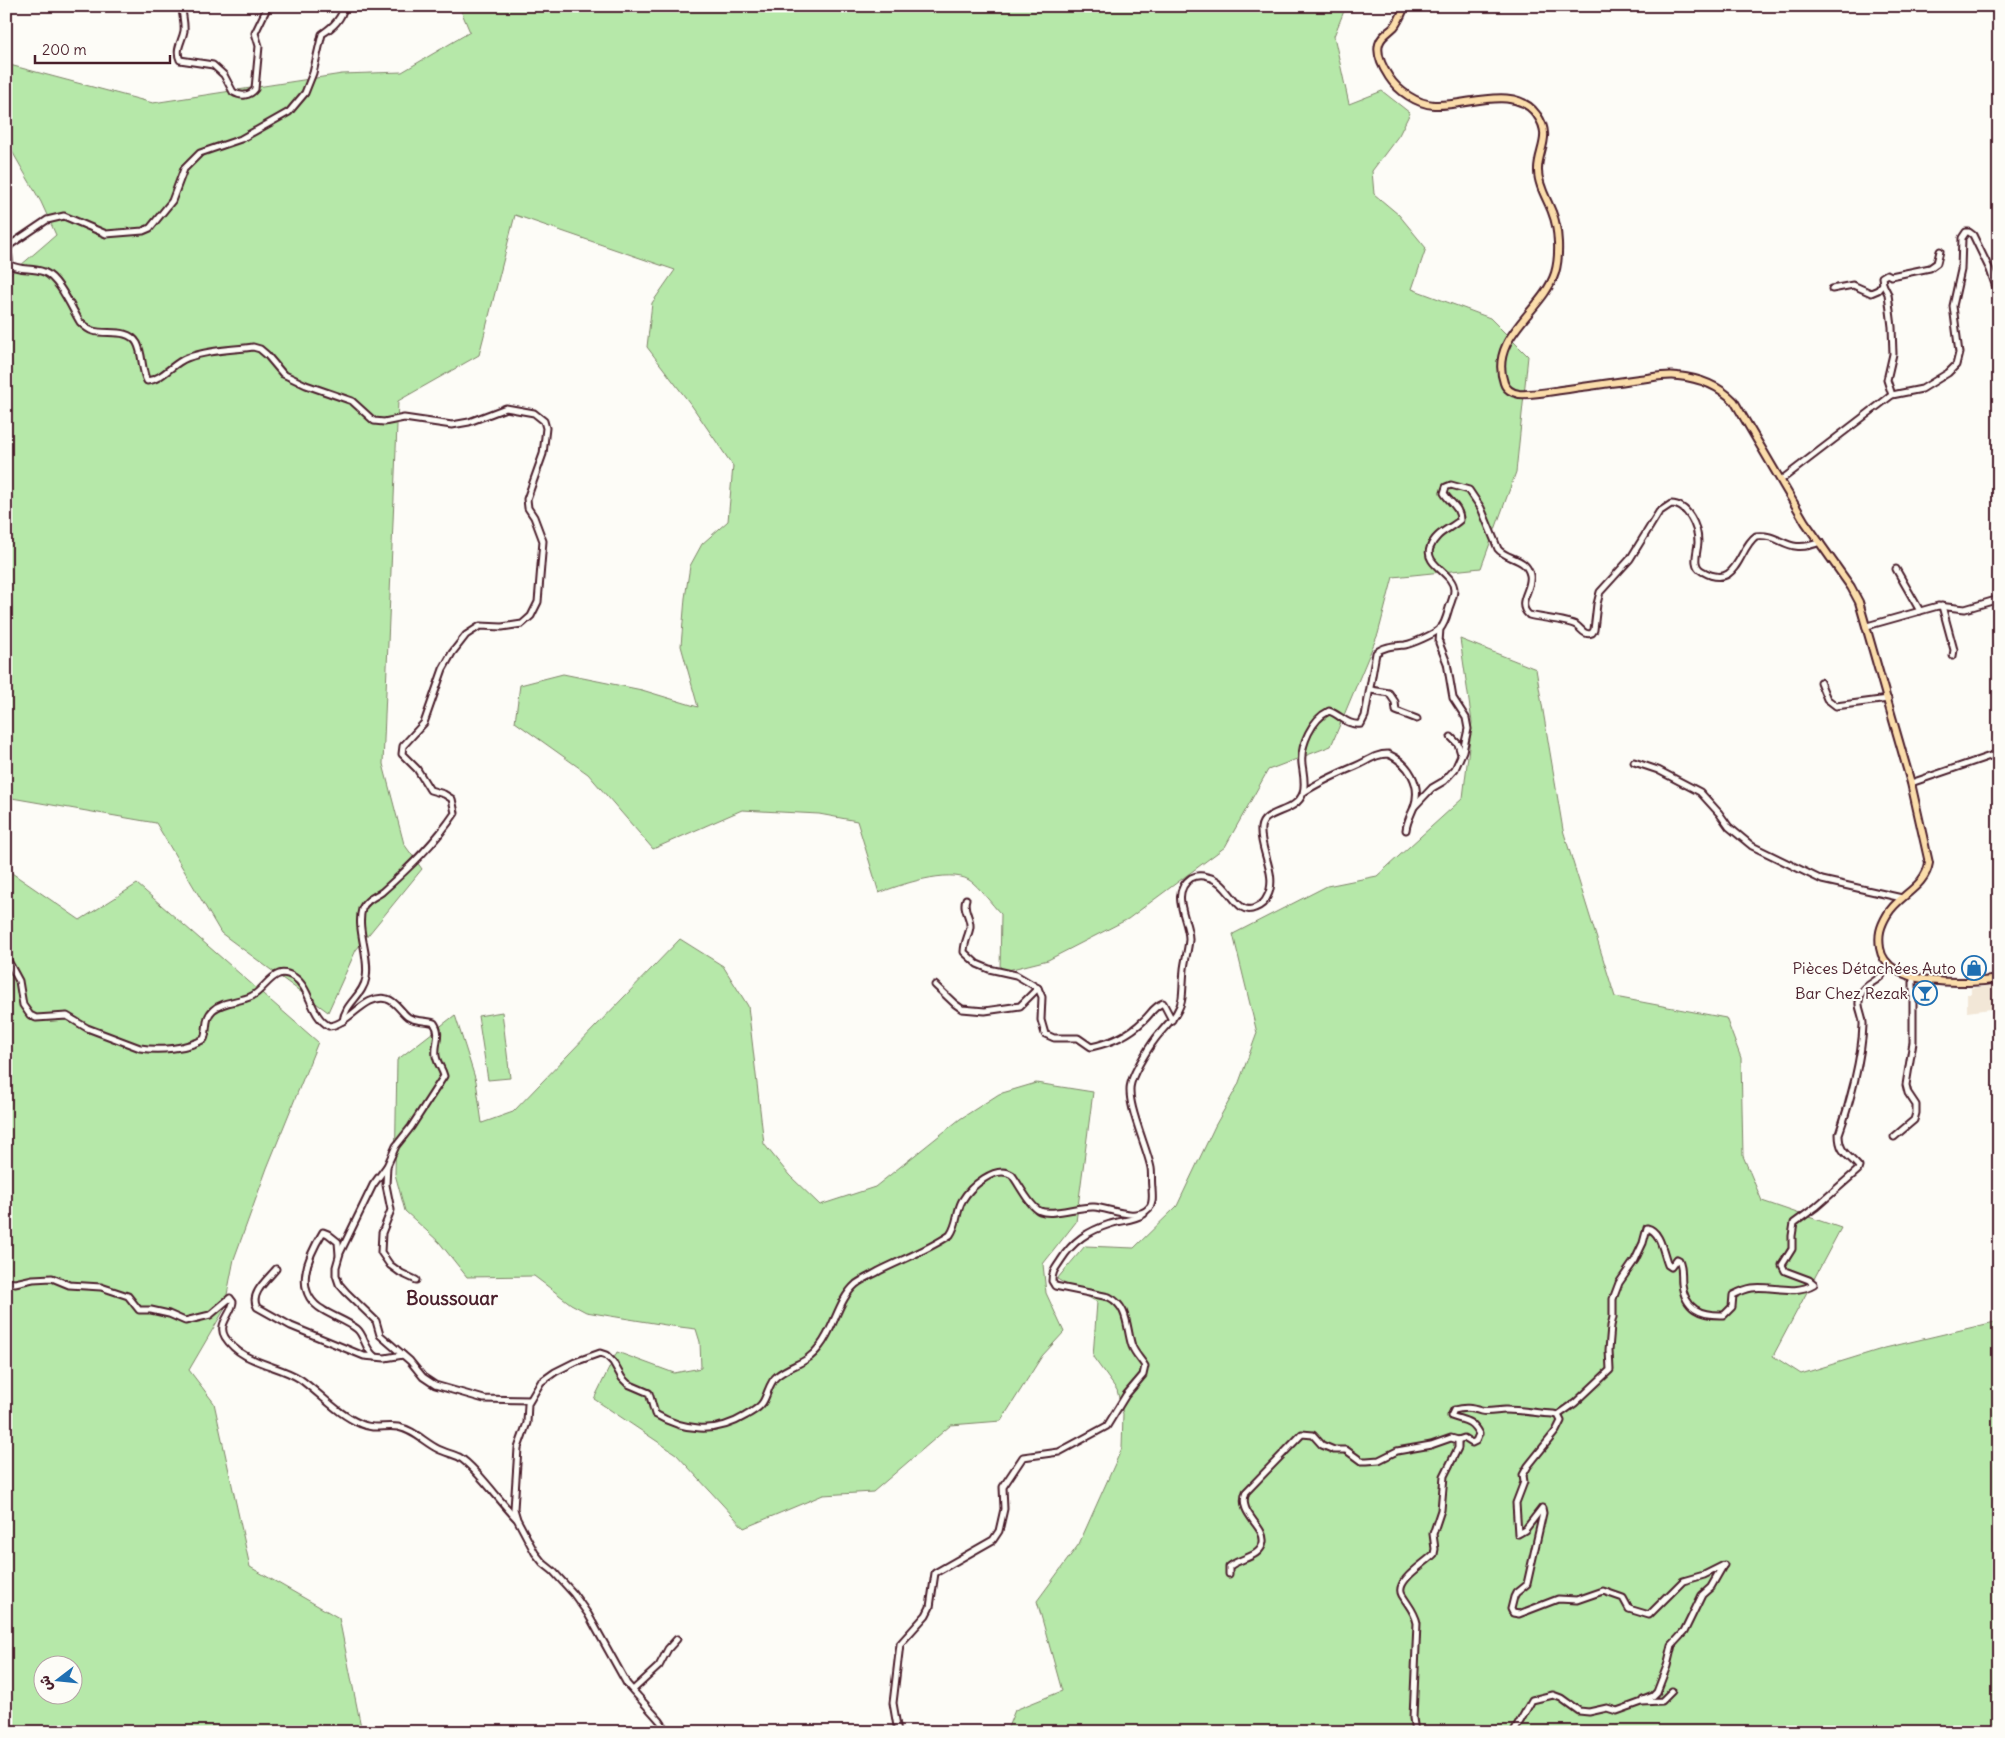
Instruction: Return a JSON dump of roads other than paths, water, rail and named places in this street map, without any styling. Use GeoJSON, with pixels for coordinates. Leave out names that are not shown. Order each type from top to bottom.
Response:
{"type":"FeatureCollection","features":[{"type":"Feature","properties":{"kind":"main road"},"geometry":{"type":"LineString","coordinates":[[1405,6],[1394,26],[1382,38],[1378,46],[1379,58],[1393,84],[1420,102],[1434,105],[1490,99],[1522,101],[1531,107],[1539,117],[1543,128],[1544,145],[1538,172],[1556,228],[1555,272],[1550,286],[1517,326],[1509,342],[1502,362],[1505,385],[1510,391],[1518,394],[1677,376],[1706,382],[1724,391],[1734,401],[1805,522],[1851,587],[1859,602],[1911,783],[1929,863],[1927,873],[1921,882],[1888,913],[1878,936],[1881,952],[1889,966],[1902,974],[1914,977],[1971,983],[1999,979]]}},
{"type":"Feature","properties":{"kind":"street"},"geometry":{"type":"LineString","coordinates":[[182,6],[184,33],[178,47],[180,60],[214,65],[224,75],[233,92],[244,96],[252,93],[255,89],[259,46],[255,33],[268,6]]}},
{"type":"Feature","properties":{"kind":"street"},"geometry":{"type":"LineString","coordinates":[[343,1020],[344,1012],[363,989],[366,976],[366,954],[361,926],[362,909],[366,903],[380,893],[432,844],[455,813],[452,799],[444,794],[430,790],[417,769],[402,754],[403,746],[424,723],[443,669],[452,653],[466,635],[480,626],[502,627],[522,624],[531,616],[538,602],[543,541],[534,517],[528,508],[527,499],[543,454],[546,428],[544,421],[534,413],[506,408],[469,422],[452,425],[404,418],[384,422],[374,421],[352,401],[306,385],[283,374],[267,355],[260,349],[253,347],[207,353],[187,358],[176,363],[154,381],[147,381],[139,350],[136,342],[131,337],[122,334],[93,331],[86,328],[80,322],[53,279],[45,272],[18,269],[10,265],[8,250],[10,245],[47,220],[64,216],[106,234],[143,231],[150,228],[172,202],[184,169],[195,157],[200,153],[241,139],[290,112],[297,104],[305,93],[313,73],[322,34],[331,28],[341,17],[344,6]]}},
{"type":"Feature","properties":{"kind":"street"},"geometry":{"type":"LineString","coordinates":[[1781,480],[1892,395],[1922,389],[1948,373],[1956,365],[1958,353],[1953,306],[1961,270],[1962,238],[1966,232],[1972,235],[1990,270],[1999,296]]}},
{"type":"Feature","properties":{"kind":"street"},"geometry":{"type":"LineString","coordinates":[[1892,395],[1887,380],[1893,354],[1891,311],[1882,277],[1886,274],[1891,276],[1930,268],[1937,263],[1940,251]]}},
{"type":"Feature","properties":{"kind":"street"},"geometry":{"type":"LineString","coordinates":[[1832,289],[1853,286],[1871,293],[1878,290],[1883,284]]}},
{"type":"Feature","properties":{"kind":"street"},"geometry":{"type":"LineString","coordinates":[[1304,792],[1302,751],[1312,726],[1321,714],[1329,711],[1336,713],[1354,725],[1361,724],[1366,716],[1373,661],[1376,653],[1380,649],[1390,646],[1407,644],[1440,628],[1445,622],[1454,590],[1448,577],[1432,561],[1430,549],[1443,530],[1460,520],[1460,514],[1456,505],[1444,492],[1446,487],[1451,485],[1469,490],[1482,508],[1498,549],[1502,553],[1519,560],[1526,567],[1530,575],[1530,584],[1523,599],[1524,611],[1529,615],[1575,625],[1589,634],[1594,630],[1600,592],[1630,559],[1660,512],[1671,504],[1681,507],[1693,521],[1698,543],[1697,567],[1714,575],[1728,573],[1735,568],[1751,539],[1756,536],[1768,537],[1796,548],[1808,547],[1820,542]]}},
{"type":"Feature","properties":{"kind":"street"},"geometry":{"type":"LineString","coordinates":[[1896,569],[1920,611]]}},
{"type":"Feature","properties":{"kind":"street"},"geometry":{"type":"LineString","coordinates":[[1867,626],[1942,606],[1965,609],[1999,598]]}},
{"type":"Feature","properties":{"kind":"street"},"geometry":{"type":"LineString","coordinates":[[1942,606],[1954,650],[1953,656]]}},
{"type":"Feature","properties":{"kind":"street"},"geometry":{"type":"LineString","coordinates":[[1406,830],[1408,818],[1414,807],[1432,788],[1449,777],[1461,757],[1467,724],[1464,714],[1453,698],[1447,664],[1439,643],[1440,628]]}},
{"type":"Feature","properties":{"kind":"street"},"geometry":{"type":"LineString","coordinates":[[1820,682],[1826,699],[1836,706],[1888,699]]}},
{"type":"Feature","properties":{"kind":"street"},"geometry":{"type":"LineString","coordinates":[[1370,690],[1389,693],[1395,702],[1396,711],[1417,719]]}},
{"type":"Feature","properties":{"kind":"street"},"geometry":{"type":"LineString","coordinates":[[1451,737],[1460,747],[1461,757]]}},
{"type":"Feature","properties":{"kind":"street"},"geometry":{"type":"LineString","coordinates":[[1911,783],[1999,753]]}},
{"type":"Feature","properties":{"kind":"street"},"geometry":{"type":"LineString","coordinates":[[898,1732],[893,1703],[900,1644],[930,1608],[935,1573],[993,1540],[999,1531],[1004,1509],[1003,1487],[1023,1457],[1060,1452],[1107,1426],[1126,1395],[1143,1375],[1145,1366],[1132,1346],[1126,1319],[1117,1301],[1109,1297],[1055,1286],[1052,1281],[1052,1275],[1074,1243],[1087,1233],[1110,1224],[1138,1218],[1152,1206],[1151,1168],[1131,1098],[1131,1083],[1154,1041],[1172,1020],[1182,1000],[1184,968],[1189,939],[1180,907],[1180,897],[1184,886],[1191,879],[1199,875],[1221,883],[1244,910],[1252,909],[1262,904],[1268,896],[1270,880],[1269,866],[1261,835],[1261,825],[1264,820],[1291,808],[1304,792],[1328,776],[1358,765],[1370,757],[1388,754],[1403,763],[1413,776],[1415,790],[1414,807]]}},
{"type":"Feature","properties":{"kind":"street"},"geometry":{"type":"LineString","coordinates":[[1634,762],[1658,770],[1700,792],[1729,827],[1752,846],[1822,880],[1902,898]]}},
{"type":"Feature","properties":{"kind":"street"},"geometry":{"type":"LineString","coordinates":[[966,899],[964,904],[970,928],[964,952],[977,964],[989,969],[1016,975],[1038,988],[1042,997],[1042,1020],[1045,1034],[1054,1038],[1078,1038],[1091,1047],[1107,1044],[1124,1035],[1144,1021],[1155,1006],[1163,1003],[1172,1020]]}},
{"type":"Feature","properties":{"kind":"street"},"geometry":{"type":"LineString","coordinates":[[6,957],[19,981],[23,1005],[30,1015],[36,1018],[67,1016],[87,1028],[140,1048],[148,1049],[198,1043],[204,1039],[207,1019],[211,1012],[218,1007],[252,996],[262,990],[279,974],[287,973],[295,977],[304,988],[323,1023],[329,1026],[335,1026],[365,1004],[386,998],[391,1000],[409,1017],[434,1023],[437,1028],[436,1059],[443,1069],[444,1076],[412,1127],[396,1146],[387,1166],[373,1185],[338,1258]]}},
{"type":"Feature","properties":{"kind":"street"},"geometry":{"type":"LineString","coordinates":[[1229,1574],[1229,1567],[1232,1564],[1248,1558],[1260,1549],[1263,1543],[1262,1536],[1246,1510],[1244,1503],[1246,1492],[1302,1434],[1313,1435],[1322,1445],[1334,1450],[1346,1450],[1361,1461],[1379,1460],[1401,1450],[1431,1445],[1451,1438],[1458,1440],[1464,1438],[1472,1443],[1476,1441],[1479,1434],[1471,1424],[1451,1416],[1454,1410],[1457,1409],[1466,1407],[1475,1408],[1482,1412],[1506,1410],[1558,1415],[1575,1403],[1610,1370],[1610,1326],[1613,1317],[1613,1299],[1619,1283],[1635,1260],[1643,1243],[1647,1228],[1652,1229],[1657,1235],[1668,1265],[1671,1266],[1677,1259],[1679,1260],[1686,1300],[1693,1309],[1706,1314],[1724,1315],[1732,1307],[1733,1294],[1753,1287],[1792,1290],[1814,1284],[1809,1280],[1785,1271],[1782,1265],[1792,1248],[1792,1236],[1797,1220],[1816,1207],[1858,1170],[1859,1166],[1843,1151],[1839,1143],[1839,1134],[1862,1049],[1863,1022],[1858,1010],[1858,1002],[1862,992],[1869,984],[1881,976],[1889,966]]}},
{"type":"Feature","properties":{"kind":"street"},"geometry":{"type":"LineString","coordinates":[[1894,1137],[1914,1120],[1916,1114],[1916,1105],[1908,1093],[1906,1085],[1913,1042],[1914,977]]}},
{"type":"Feature","properties":{"kind":"street"},"geometry":{"type":"LineString","coordinates":[[935,986],[962,1009],[985,1011],[1020,1006],[1038,988]]}},
{"type":"Feature","properties":{"kind":"street"},"geometry":{"type":"LineString","coordinates":[[387,1166],[386,1184],[390,1210],[382,1233],[381,1252],[390,1265],[400,1273],[416,1280]]}},
{"type":"Feature","properties":{"kind":"street"},"geometry":{"type":"LineString","coordinates":[[517,1519],[513,1496],[518,1448],[527,1423],[528,1404],[541,1382],[555,1372],[591,1355],[600,1353],[613,1362],[622,1378],[628,1384],[649,1393],[655,1414],[690,1427],[709,1430],[718,1428],[740,1419],[755,1410],[762,1403],[776,1376],[802,1364],[812,1356],[832,1326],[845,1297],[858,1283],[950,1235],[955,1228],[960,1203],[989,1175],[998,1171],[1007,1171],[1012,1175],[1034,1207],[1045,1212],[1091,1206],[1133,1214],[1148,1211]]}},
{"type":"Feature","properties":{"kind":"street"},"geometry":{"type":"LineString","coordinates":[[376,1357],[366,1348],[358,1329],[316,1306],[307,1290],[305,1277],[308,1261],[323,1232],[338,1242],[336,1267],[339,1284],[376,1321],[380,1335],[403,1355],[423,1377],[435,1385],[484,1399],[530,1400]]}},
{"type":"Feature","properties":{"kind":"street"},"geometry":{"type":"LineString","coordinates":[[276,1269],[255,1296],[257,1308],[305,1332],[358,1353],[376,1357],[403,1355]]}},
{"type":"Feature","properties":{"kind":"street"},"geometry":{"type":"LineString","coordinates":[[6,1282],[15,1283],[33,1279],[52,1278],[69,1285],[101,1287],[128,1296],[138,1310],[151,1310],[169,1314],[185,1321],[210,1314],[230,1298],[233,1302],[233,1307],[223,1323],[223,1330],[232,1345],[258,1362],[300,1379],[333,1408],[362,1425],[370,1428],[392,1426],[404,1429],[439,1449],[460,1458],[517,1519],[543,1563],[553,1570],[573,1593],[588,1614],[620,1673],[667,1732]]}},
{"type":"Feature","properties":{"kind":"street"},"geometry":{"type":"LineString","coordinates":[[1558,1415],[1561,1420],[1556,1431],[1528,1466],[1516,1503],[1518,1534],[1525,1530],[1542,1508],[1543,1513],[1527,1584],[1514,1597],[1511,1609],[1513,1613],[1519,1614],[1558,1599],[1577,1600],[1604,1591],[1623,1598],[1629,1609],[1649,1615],[1683,1581],[1704,1575],[1724,1565],[1711,1586],[1702,1595],[1684,1632],[1672,1645],[1667,1666],[1657,1692],[1653,1696],[1632,1703],[1622,1710]]}},
{"type":"Feature","properties":{"kind":"street"},"geometry":{"type":"LineString","coordinates":[[1415,1732],[1413,1718],[1417,1623],[1414,1611],[1401,1593],[1401,1588],[1410,1575],[1434,1554],[1433,1534],[1441,1510],[1444,1476],[1458,1448],[1458,1440]]}},
{"type":"Feature","properties":{"kind":"street"},"geometry":{"type":"LineString","coordinates":[[633,1690],[658,1666],[668,1649],[677,1639]]}},
{"type":"Feature","properties":{"kind":"street"},"geometry":{"type":"LineString","coordinates":[[1514,1732],[1532,1700],[1545,1696],[1561,1698],[1579,1712],[1607,1708],[1616,1711],[1642,1702],[1662,1701],[1672,1691]]}},
{"type":"Feature","properties":{"kind":"place","name":"Pièces Détachées Auto"},"geometry":{"type":"Point","coordinates":[1974,968]}},
{"type":"Feature","properties":{"kind":"place","name":"Bar Chez Rezak"},"geometry":{"type":"Point","coordinates":[1925,993]}},
{"type":"Feature","properties":{"kind":"district","name":"Boussouar"},"geometry":{"type":"Point","coordinates":[452,1298]}}]}
